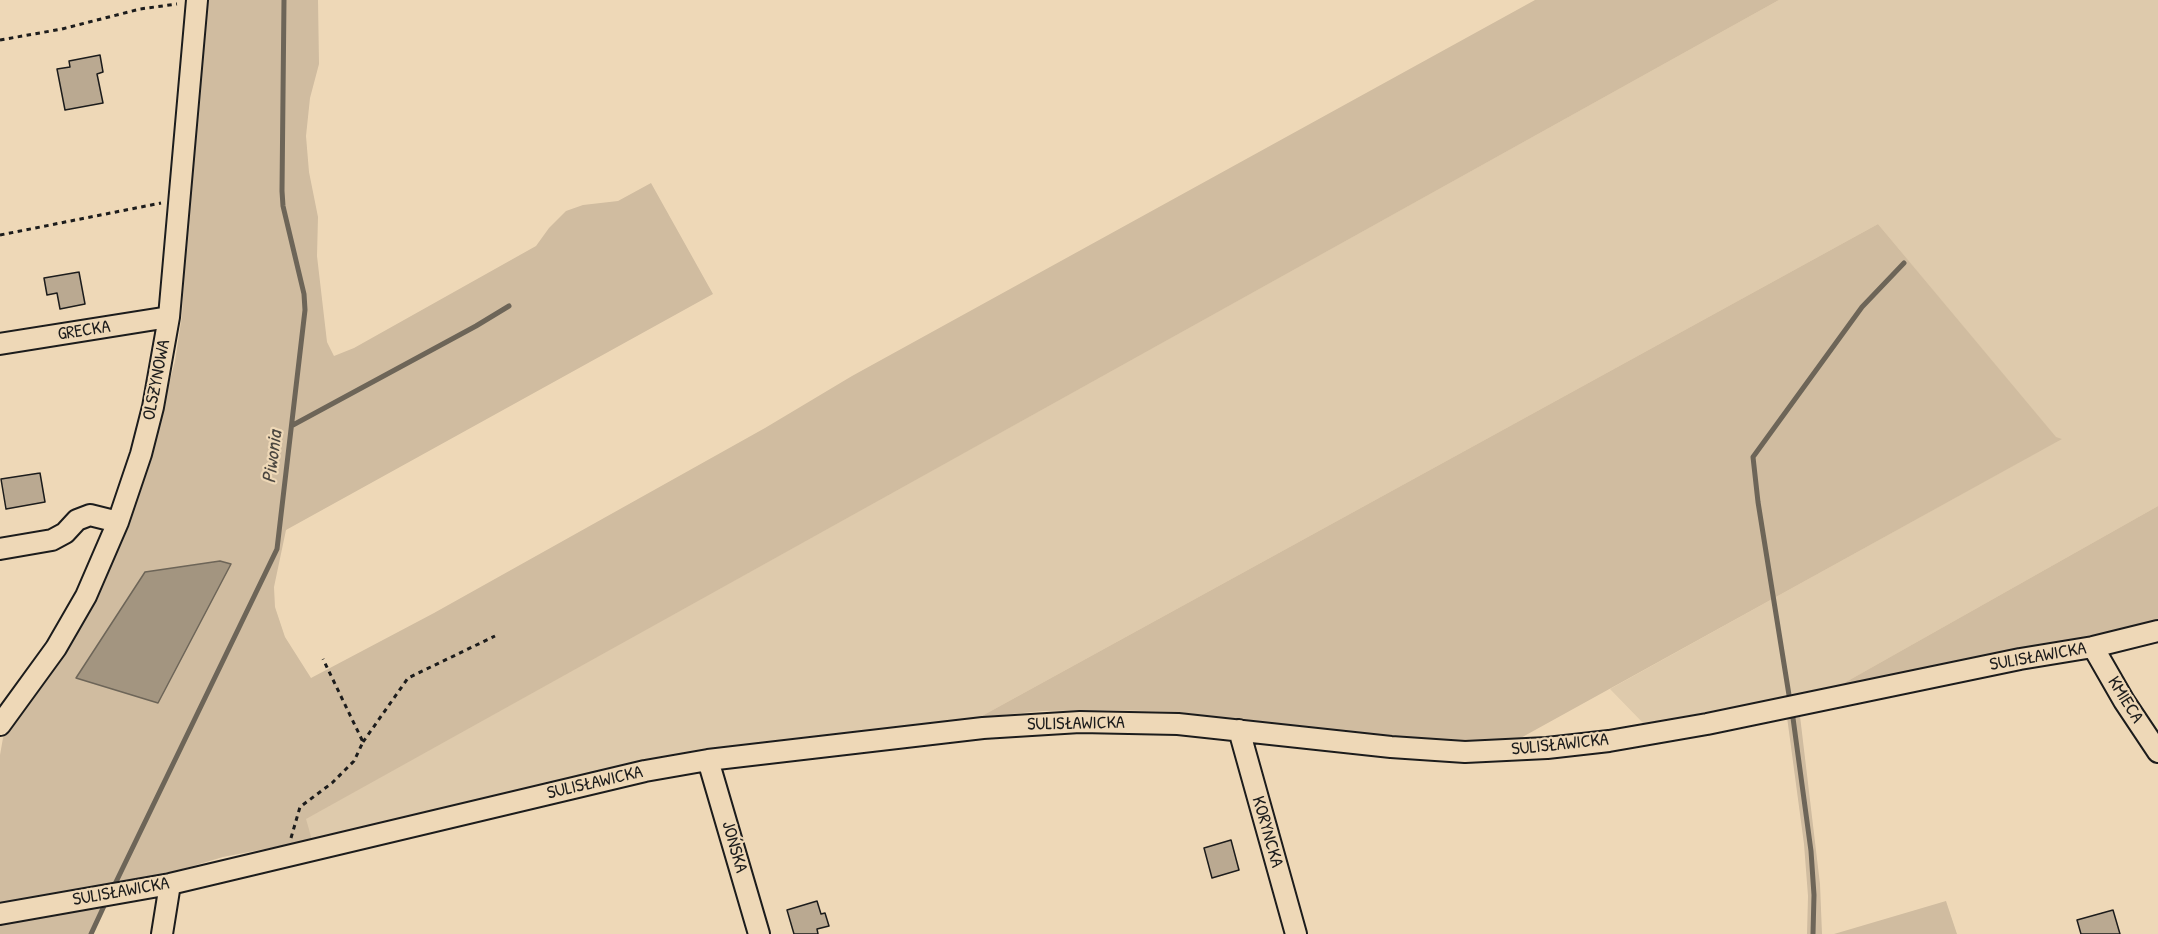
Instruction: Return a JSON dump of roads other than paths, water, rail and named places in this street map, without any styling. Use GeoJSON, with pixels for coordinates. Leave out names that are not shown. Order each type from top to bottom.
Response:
{"type":"FeatureCollection","features":[{"type":"Feature","properties":{"kind":"street","name":"OLSZYNOWA"},"geometry":{"type":"LineString","coordinates":[[0,725],[56,648],[86,596],[118,522],[141,454],[153,407],[169,317],[197,1]]}},
{"type":"Feature","properties":{"kind":"street","name":"GRECKA"},"geometry":{"type":"LineString","coordinates":[[0,344],[169,317]]}},
{"type":"Feature","properties":{"kind":"street"},"geometry":{"type":"LineString","coordinates":[[0,549],[52,540],[65,533],[77,520],[90,515],[118,522]]}},
{"type":"Feature","properties":{"kind":"street","name":"SULISŁAWICKA"},"geometry":{"type":"LineString","coordinates":[[0,914],[170,884],[645,771],[708,760],[869,740],[1035,724],[1127,722],[1239,730],[1391,747],[1465,752],[1547,748],[1609,741],[1707,724],[2019,658],[2093,647],[2158,631]]}},
{"type":"Feature","properties":{"kind":"street","name":"KMIECA"},"geometry":{"type":"LineString","coordinates":[[2093,647],[2124,701],[2158,752]]}},
{"type":"Feature","properties":{"kind":"street","name":"KORYNCKA"},"geometry":{"type":"LineString","coordinates":[[1239,730],[1296,934]]}},
{"type":"Feature","properties":{"kind":"street","name":"JOŃSKA"},"geometry":{"type":"LineString","coordinates":[[708,760],[759,934]]}},
{"type":"Feature","properties":{"kind":"street"},"geometry":{"type":"LineString","coordinates":[[162,934],[170,884]]}},
{"type":"Feature","properties":{"kind":"waterway","name":"Piwonia"},"geometry":{"type":"LineString","coordinates":[[115,884],[277,549],[305,310],[304,294],[283,206],[284,0]]}},
{"type":"Feature","properties":{"kind":"waterway"},"geometry":{"type":"LineString","coordinates":[[1789,695],[1753,457],[1862,307],[1904,263]]}},
{"type":"Feature","properties":{"kind":"waterway"},"geometry":{"type":"LineString","coordinates":[[293,425],[509,306]]}},
{"type":"Feature","properties":{"kind":"waterway"},"geometry":{"type":"LineString","coordinates":[[1793,718],[1811,851],[1814,895],[1813,934]]}},
{"type":"Feature","properties":{"kind":"waterway","name":"Piwonia"},"geometry":{"type":"LineString","coordinates":[[91,934],[104,906]]}}]}
